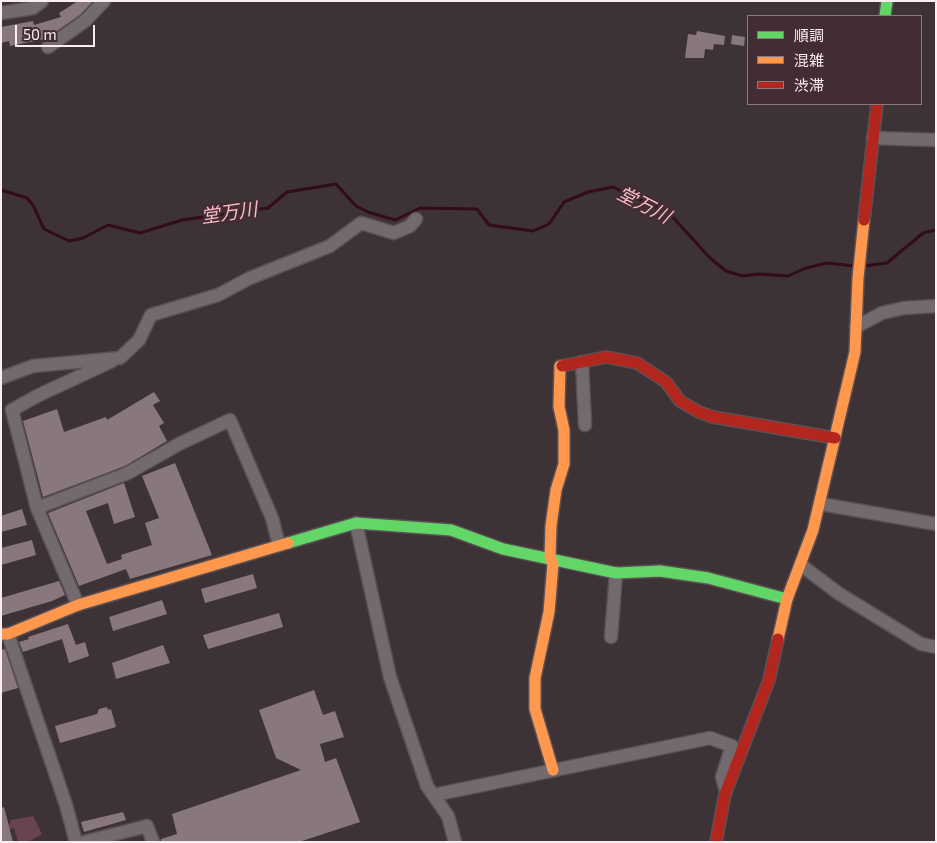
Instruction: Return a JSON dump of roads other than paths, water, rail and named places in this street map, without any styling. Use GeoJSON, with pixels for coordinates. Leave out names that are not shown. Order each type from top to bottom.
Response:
{"type":"FeatureCollection","features":[{"type":"Feature","properties":{"kind":"street"},"geometry":{"type":"LineString","coordinates":[[1,13],[33,8],[42,1]]}},
{"type":"Feature","properties":{"kind":"street"},"geometry":{"type":"LineString","coordinates":[[48,47],[85,21],[104,1]]}},
{"type":"Feature","properties":{"kind":"street"},"geometry":{"type":"LineString","coordinates":[[885,15],[887,1]]}},
{"type":"Feature","properties":{"kind":"street"},"geometry":{"type":"LineString","coordinates":[[716,842],[726,791],[769,680],[787,599],[801,564],[820,504],[855,352],[858,278],[877,105]]}},
{"type":"Feature","properties":{"kind":"street"},"geometry":{"type":"LineString","coordinates":[[874,138],[936,140]]}},
{"type":"Feature","properties":{"kind":"street"},"geometry":{"type":"LineString","coordinates":[[78,605],[37,508],[12,410],[37,396],[120,358],[139,340],[151,315],[218,295],[250,278],[330,246],[361,223],[394,232],[410,226],[416,219]]}},
{"type":"Feature","properties":{"kind":"street"},"geometry":{"type":"LineString","coordinates":[[856,327],[882,313],[904,308],[936,306]]}},
{"type":"Feature","properties":{"kind":"street"},"geometry":{"type":"LineString","coordinates":[[553,770],[535,709],[535,678],[549,612],[553,564],[550,557],[554,508],[564,464],[564,430],[559,407],[560,366],[606,357],[637,363],[666,382],[680,401],[699,412],[713,417],[835,438]]}},
{"type":"Feature","properties":{"kind":"street"},"geometry":{"type":"LineString","coordinates":[[1,378],[33,366],[120,358]]}},
{"type":"Feature","properties":{"kind":"street"},"geometry":{"type":"LineString","coordinates":[[582,362],[585,425]]}},
{"type":"Feature","properties":{"kind":"street"},"geometry":{"type":"LineString","coordinates":[[37,508],[128,473],[179,444],[230,420],[272,518],[279,545]]}},
{"type":"Feature","properties":{"kind":"street"},"geometry":{"type":"LineString","coordinates":[[820,504],[936,524]]}},
{"type":"Feature","properties":{"kind":"street"},"geometry":{"type":"LineString","coordinates":[[356,523],[390,677],[427,786],[448,816],[455,842]]}},
{"type":"Feature","properties":{"kind":"street"},"geometry":{"type":"LineString","coordinates":[[76,842],[66,805],[5,634],[78,605],[356,523],[393,524],[451,530],[503,549],[550,557],[616,573],[660,571],[708,578],[787,599]]}},
{"type":"Feature","properties":{"kind":"street"},"geometry":{"type":"LineString","coordinates":[[801,564],[845,598],[921,644],[936,647]]}},
{"type":"Feature","properties":{"kind":"street"},"geometry":{"type":"LineString","coordinates":[[611,637],[616,573]]}},
{"type":"Feature","properties":{"kind":"street"},"geometry":{"type":"LineString","coordinates":[[434,795],[710,738],[732,746],[722,777],[726,791]]}},
{"type":"Feature","properties":{"kind":"street"},"geometry":{"type":"LineString","coordinates":[[84,842],[147,826],[153,842]]}},
{"type":"Feature","properties":{"kind":"waterway","name":"堂万川"},"geometry":{"type":"LineString","coordinates":[[1,190],[27,198],[33,205],[44,229],[69,241],[83,238],[108,225],[140,233],[182,220],[268,208],[287,192],[336,184],[356,206],[368,212],[395,220],[420,208],[477,209],[489,225],[533,231],[549,224],[564,202],[588,192],[613,187],[670,214],[710,258],[726,271],[742,276],[759,274],[788,276],[806,268],[827,263],[854,266]]}},
{"type":"Feature","properties":{"kind":"waterway","name":"堂万川"},"geometry":{"type":"LineString","coordinates":[[863,266],[887,263],[923,233],[936,230]]}}]}
